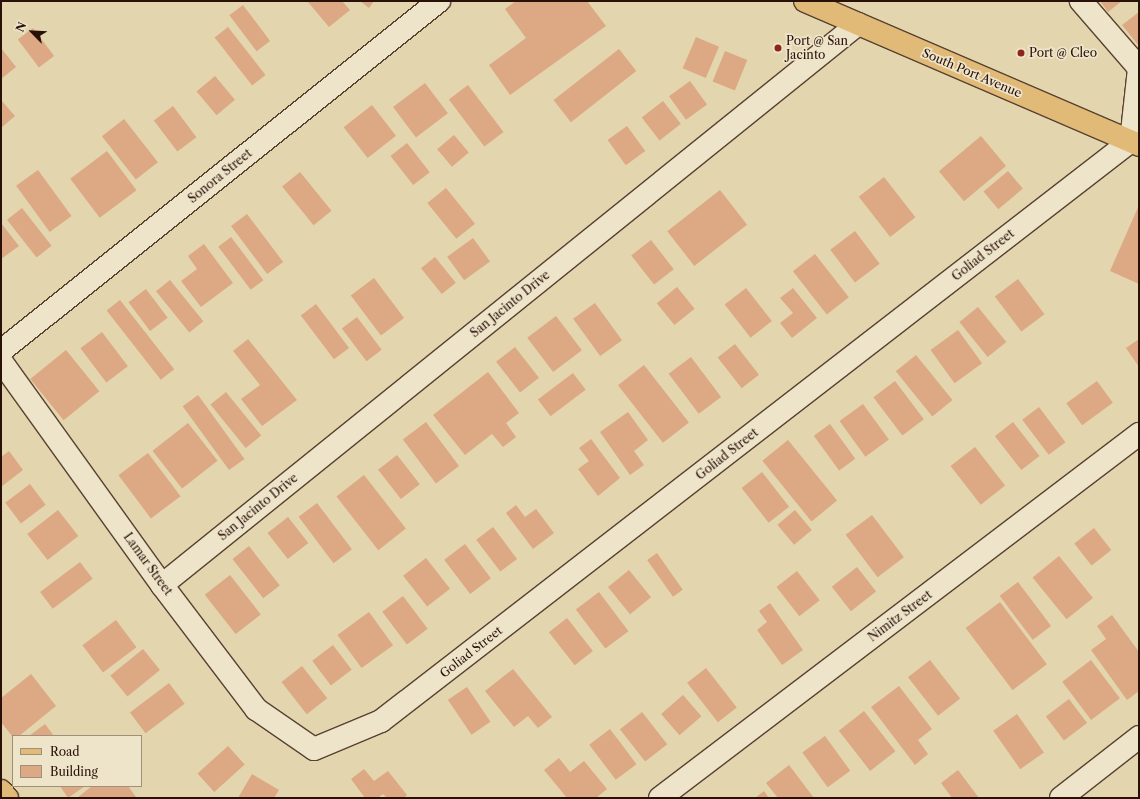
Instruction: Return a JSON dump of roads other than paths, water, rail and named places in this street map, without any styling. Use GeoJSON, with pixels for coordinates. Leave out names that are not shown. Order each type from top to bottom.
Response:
{"type":"FeatureCollection","features":[{"type":"Feature","properties":{"kind":"main road","name":"South Port Avenue"},"geometry":{"type":"LineString","coordinates":[[805,1],[1135,143]]}},
{"type":"Feature","properties":{"kind":"main road"},"geometry":{"type":"LineString","coordinates":[[1,791],[7,798]]}},
{"type":"Feature","properties":{"kind":"street","name":"Sonora Street"},"geometry":{"type":"LineString","coordinates":[[1,351],[439,1]]}},
{"type":"Feature","properties":{"kind":"street"},"geometry":{"type":"LineString","coordinates":[[1081,1],[1139,68],[1135,143]]}},
{"type":"Feature","properties":{"kind":"street","name":"San Jacinto Drive"},"geometry":{"type":"LineString","coordinates":[[162,585],[858,24]]}},
{"type":"Feature","properties":{"kind":"street","name":"Goliad Street"},"geometry":{"type":"LineString","coordinates":[[314,749],[381,721],[1135,143]]}},
{"type":"Feature","properties":{"kind":"street","name":"Lamar Street"},"geometry":{"type":"LineString","coordinates":[[1,361],[162,585],[256,709],[314,749]]}},
{"type":"Feature","properties":{"kind":"street","name":"Nimitz Street"},"geometry":{"type":"LineString","coordinates":[[660,798],[1139,434]]}},
{"type":"Feature","properties":{"kind":"street"},"geometry":{"type":"LineString","coordinates":[[1061,798],[1139,737]]}},
{"type":"Feature","properties":{"kind":"place","name":"Port @ San Jacinto"},"geometry":{"type":"Point","coordinates":[778,48]}},
{"type":"Feature","properties":{"kind":"place","name":"Port @ Cleo"},"geometry":{"type":"Point","coordinates":[1021,53]}}]}
